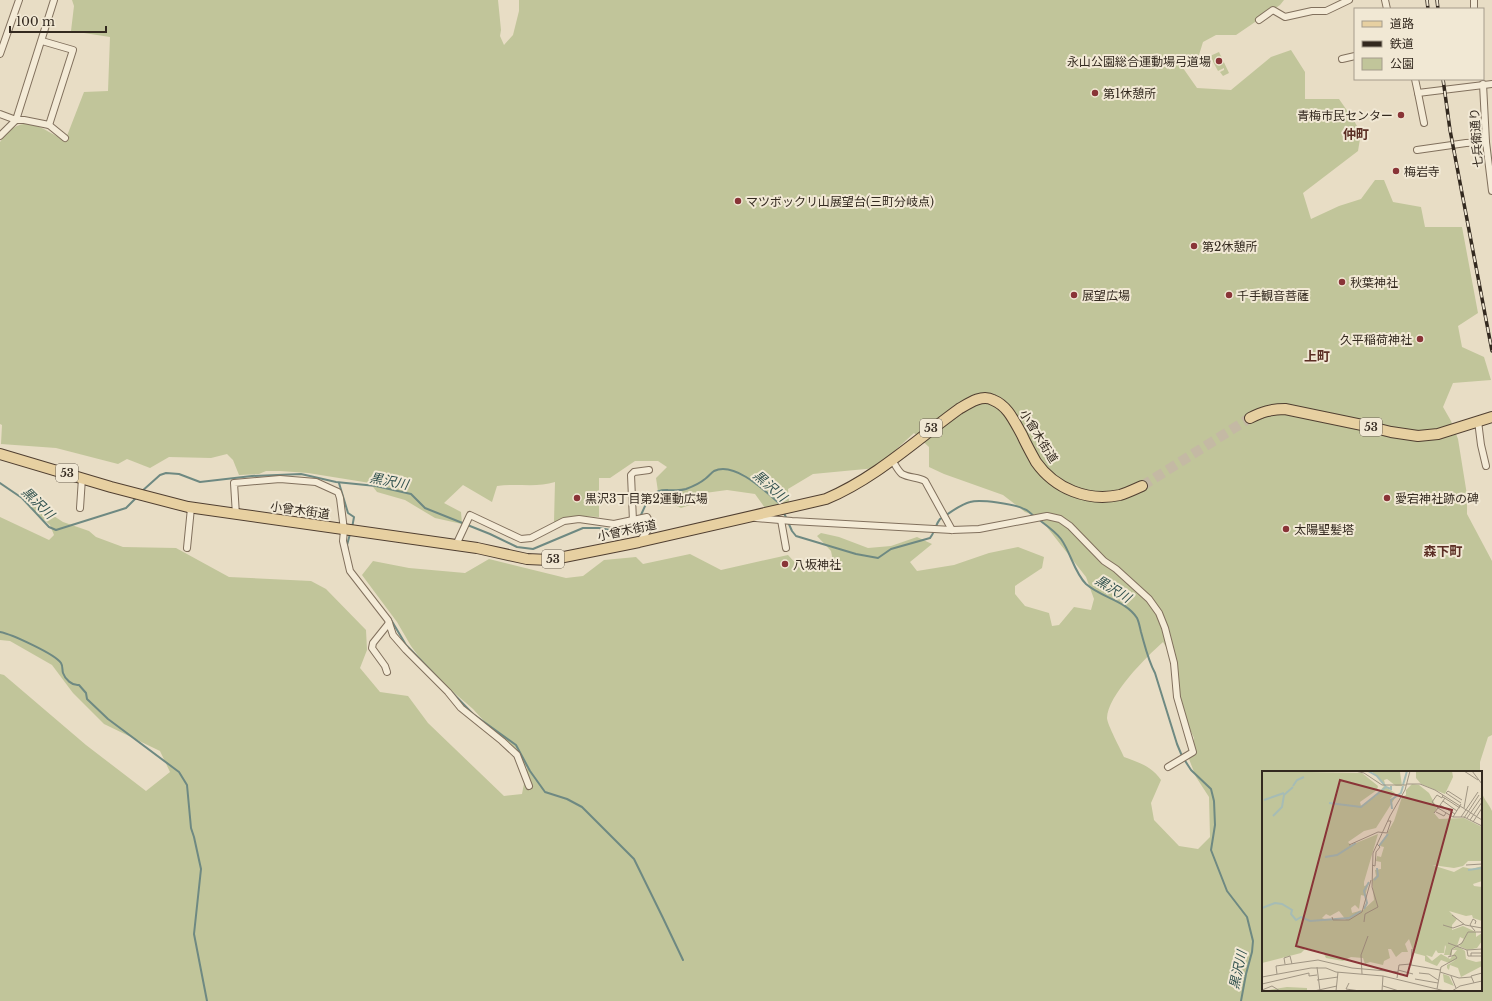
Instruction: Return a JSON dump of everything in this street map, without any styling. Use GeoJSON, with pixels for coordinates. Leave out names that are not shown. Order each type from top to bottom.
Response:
{"type":"FeatureCollection","features":[{"type":"Feature","properties":{"kind":"main road","name":"小曾木街道"},"geometry":{"type":"LineString","coordinates":[[0,454],[191,508],[456,545],[499,552],[527,559],[549,560],[639,542],[749,517],[784,515],[845,491],[870,477],[959,409],[982,398],[993,399],[1007,409],[1037,462],[1058,484],[1071,491],[1101,497],[1121,495],[1142,486]]}},
{"type":"Feature","properties":{"kind":"main road","name":"53"},"geometry":{"type":"LineString","coordinates":[[1250,418],[1263,412],[1275,409],[1285,409],[1391,432],[1418,436],[1438,434],[1492,417]]}},
{"type":"Feature","properties":{"kind":"street"},"geometry":{"type":"LineString","coordinates":[[0,54],[19,0]]}},
{"type":"Feature","properties":{"kind":"street"},"geometry":{"type":"LineString","coordinates":[[0,136],[16,120],[54,0]]}},
{"type":"Feature","properties":{"kind":"street"},"geometry":{"type":"LineString","coordinates":[[1259,20],[1273,10],[1285,17],[1312,11],[1326,12],[1349,0]]}},
{"type":"Feature","properties":{"kind":"street"},"geometry":{"type":"LineString","coordinates":[[42,41],[73,50],[50,124]]}},
{"type":"Feature","properties":{"kind":"street"},"geometry":{"type":"LineString","coordinates":[[1342,59],[1354,56]]}},
{"type":"Feature","properties":{"kind":"street"},"geometry":{"type":"LineString","coordinates":[[1415,80],[1424,123]]}},
{"type":"Feature","properties":{"kind":"street"},"geometry":{"type":"LineString","coordinates":[[1469,80],[1469,86]]}},
{"type":"Feature","properties":{"kind":"street","name":"七兵衛通り"},"geometry":{"type":"LineString","coordinates":[[1484,84],[1486,142],[1492,191]]}},
{"type":"Feature","properties":{"kind":"street"},"geometry":{"type":"LineString","coordinates":[[1418,93],[1492,84]]}},
{"type":"Feature","properties":{"kind":"street"},"geometry":{"type":"LineString","coordinates":[[0,114],[16,120],[32,120],[50,124],[65,138]]}},
{"type":"Feature","properties":{"kind":"street"},"geometry":{"type":"LineString","coordinates":[[1417,150],[1486,142]]}},
{"type":"Feature","properties":{"kind":"street"},"geometry":{"type":"LineString","coordinates":[[1478,421],[1481,445],[1486,466]]}},
{"type":"Feature","properties":{"kind":"street"},"geometry":{"type":"LineString","coordinates":[[892,460],[901,473],[906,476],[925,481],[952,530]]}},
{"type":"Feature","properties":{"kind":"street"},"geometry":{"type":"LineString","coordinates":[[633,521],[631,475],[634,472],[649,470]]}},
{"type":"Feature","properties":{"kind":"street"},"geometry":{"type":"LineString","coordinates":[[80,508],[82,478]]}},
{"type":"Feature","properties":{"kind":"street"},"geometry":{"type":"LineString","coordinates":[[236,515],[234,483],[280,479],[316,482],[338,492],[349,530],[343,541],[350,571],[388,620],[393,635],[406,650],[448,692],[461,708],[517,755],[529,786]]}},
{"type":"Feature","properties":{"kind":"street"},"geometry":{"type":"LineString","coordinates":[[187,548],[191,508]]}},
{"type":"Feature","properties":{"kind":"street"},"geometry":{"type":"LineString","coordinates":[[456,545],[470,515],[521,539],[531,538],[558,523],[568,520],[590,520],[614,524],[647,517],[650,526],[639,542]]}},
{"type":"Feature","properties":{"kind":"street"},"geometry":{"type":"LineString","coordinates":[[784,515],[792,521],[952,530],[979,529],[1047,516],[1060,519],[1070,526],[1104,561],[1116,569],[1149,599],[1159,613],[1165,628],[1174,663],[1177,697],[1193,752],[1168,767]]}},
{"type":"Feature","properties":{"kind":"street"},"geometry":{"type":"LineString","coordinates":[[784,515],[786,548]]}},
{"type":"Feature","properties":{"kind":"street"},"geometry":{"type":"LineString","coordinates":[[387,672],[385,666],[372,648],[373,643],[389,624]]}},
{"type":"Feature","properties":{"kind":"green space"},"geometry":{"type":"Polygon","coordinates":[[[72,0],[498,0],[501,30],[500,36],[504,45],[513,35],[519,11],[519,0],[1284,0],[1280,5],[1236,35],[1216,35],[1203,42],[1199,55],[1183,68],[1197,88],[1231,90],[1271,57],[1291,50],[1305,72],[1305,99],[1339,99],[1361,133],[1358,151],[1303,193],[1311,219],[1339,206],[1361,199],[1375,180],[1384,180],[1393,202],[1421,207],[1425,227],[1462,227],[1478,313],[1458,326],[1462,347],[1484,357],[1491,380],[1453,383],[1443,407],[1451,421],[1458,439],[1467,495],[1467,514],[1492,561],[1492,735],[1488,737],[1480,762],[1480,771],[1262,771],[1262,991],[1482,991],[1482,793],[1492,811],[1492,1001],[0,1001],[0,674],[4,675],[86,745],[146,791],[170,772],[160,751],[104,724],[73,693],[52,665],[10,641],[0,640],[0,517],[49,540],[54,535],[50,525],[29,507],[31,501],[63,522],[89,531],[96,537],[123,547],[176,548],[229,577],[311,581],[326,589],[366,630],[367,650],[360,668],[380,692],[408,696],[428,723],[504,796],[522,794],[527,768],[473,709],[430,672],[411,646],[397,622],[362,575],[373,561],[409,568],[465,573],[489,559],[566,578],[583,576],[604,560],[636,557],[643,564],[690,554],[721,570],[788,555],[801,569],[834,566],[831,551],[817,536],[821,533],[839,537],[868,548],[891,546],[917,537],[932,544],[910,562],[917,571],[954,565],[989,553],[1018,547],[1044,557],[1042,568],[1015,586],[1015,594],[1025,606],[1049,613],[1052,626],[1059,625],[1074,607],[1091,610],[1094,599],[1086,577],[1039,517],[1025,512],[1003,495],[944,474],[929,467],[929,447],[914,433],[876,468],[813,474],[788,489],[789,502],[765,508],[755,494],[727,490],[705,493],[690,505],[681,508],[659,498],[656,478],[667,467],[658,461],[635,461],[610,478],[599,478],[599,517],[571,517],[554,522],[555,482],[541,485],[497,486],[492,502],[463,485],[444,503],[461,512],[462,524],[435,518],[405,500],[377,492],[370,483],[308,473],[280,471],[266,471],[259,474],[239,475],[233,460],[227,454],[211,458],[169,457],[150,468],[127,459],[118,464],[56,448],[1,444],[0,142],[8,132],[23,124],[31,124],[46,130],[65,141],[84,92],[108,91],[110,37],[71,31],[74,6],[72,0]],[[1163,642],[1138,666],[1120,688],[1109,709],[1107,718],[1124,757],[1149,768],[1161,780],[1151,803],[1154,820],[1179,846],[1198,849],[1210,837],[1209,797],[1196,777],[1189,759],[1194,738],[1174,695],[1176,663],[1163,642]]]}},
{"type":"Feature","properties":{"kind":"green space","name":"永山公園総合運動場弓道場"},"geometry":{"type":"Polygon","coordinates":[[[1219,52],[1229,73],[1223,76],[1220,72],[1224,70],[1224,68],[1218,71],[1210,56],[1219,52]]]}},
{"type":"Feature","properties":{"kind":"waterway","name":"黒沢川"},"geometry":{"type":"LineString","coordinates":[[640,517],[647,502],[653,494],[662,490],[686,489],[701,482],[714,471],[722,469],[731,470],[750,479],[767,492],[782,507]]}},
{"type":"Feature","properties":{"kind":"waterway","name":"黒沢川"},"geometry":{"type":"LineString","coordinates":[[141,492],[160,475],[166,473],[179,474],[200,482],[252,476],[301,474],[336,482],[376,486],[411,494],[425,508],[490,534],[517,547],[533,549],[583,528],[599,528],[621,532],[634,529],[638,521]]}},
{"type":"Feature","properties":{"kind":"waterway","name":"黒沢川"},"geometry":{"type":"LineString","coordinates":[[0,483],[22,498],[49,527],[56,530],[126,508],[137,497]]}},
{"type":"Feature","properties":{"kind":"waterway"},"geometry":{"type":"LineString","coordinates":[[339,483],[348,513],[354,517],[352,528]]}},
{"type":"Feature","properties":{"kind":"waterway","name":"黒沢川"},"geometry":{"type":"LineString","coordinates":[[784,513],[792,531],[796,536],[856,554],[878,558],[891,549],[930,538],[940,519],[966,503],[975,501],[1013,505],[1028,511],[1034,516]]}},
{"type":"Feature","properties":{"kind":"waterway","name":"黒沢川"},"geometry":{"type":"LineString","coordinates":[[1038,519],[1061,539],[1078,574],[1086,584],[1099,593],[1120,603],[1137,618],[1150,663],[1155,673],[1182,756],[1191,770],[1211,789],[1214,801],[1215,825],[1211,850],[1227,891],[1247,917],[1253,941],[1241,1001]]}},
{"type":"Feature","properties":{"kind":"waterway"},"geometry":{"type":"LineString","coordinates":[[348,551],[347,545],[350,534]]}},
{"type":"Feature","properties":{"kind":"waterway"},"geometry":{"type":"LineString","coordinates":[[390,618],[406,645],[473,714],[516,745],[530,771],[545,792],[567,799],[582,807],[634,859],[683,960]]}},
{"type":"Feature","properties":{"kind":"waterway"},"geometry":{"type":"LineString","coordinates":[[0,632],[13,636],[57,659],[62,664],[63,673],[69,682],[79,685],[86,693],[87,699],[108,719],[179,772],[187,785],[191,828],[201,869],[194,934],[207,1001]]}},
{"type":"Feature","properties":{"kind":"tunnel"},"geometry":{"type":"LineString","coordinates":[[1142,486],[1250,418]]}},
{"type":"Feature","properties":{"kind":"railway"},"geometry":{"type":"LineString","coordinates":[[1427,0],[1428,8]]}},
{"type":"Feature","properties":{"kind":"railway"},"geometry":{"type":"LineString","coordinates":[[1437,0],[1438,8]]}},
{"type":"Feature","properties":{"kind":"railway"},"geometry":{"type":"LineString","coordinates":[[1443,80],[1450,130],[1492,351]]}},
{"type":"Feature","properties":{"kind":"place","name":"永山公園総合運動場弓道場"},"geometry":{"type":"Point","coordinates":[1219,61]}},
{"type":"Feature","properties":{"kind":"place","name":"第1休憩所"},"geometry":{"type":"Point","coordinates":[1095,93]}},
{"type":"Feature","properties":{"kind":"place","name":"青梅市民センター"},"geometry":{"type":"Point","coordinates":[1401,115]}},
{"type":"Feature","properties":{"kind":"place","name":"梅岩寺"},"geometry":{"type":"Point","coordinates":[1396,171]}},
{"type":"Feature","properties":{"kind":"place","name":"マツボックリ山展望台(三町分岐点)"},"geometry":{"type":"Point","coordinates":[738,201]}},
{"type":"Feature","properties":{"kind":"place","name":"第2休憩所"},"geometry":{"type":"Point","coordinates":[1194,246]}},
{"type":"Feature","properties":{"kind":"place","name":"秋葉神社"},"geometry":{"type":"Point","coordinates":[1342,282]}},
{"type":"Feature","properties":{"kind":"place","name":"展望広場"},"geometry":{"type":"Point","coordinates":[1074,295]}},
{"type":"Feature","properties":{"kind":"place","name":"千手観音菩薩"},"geometry":{"type":"Point","coordinates":[1229,295]}},
{"type":"Feature","properties":{"kind":"place","name":"久平稲荷神社"},"geometry":{"type":"Point","coordinates":[1420,339]}},
{"type":"Feature","properties":{"kind":"place","name":"黒沢3丁目第2運動広場"},"geometry":{"type":"Point","coordinates":[577,498]}},
{"type":"Feature","properties":{"kind":"place","name":"愛宕神社跡の碑"},"geometry":{"type":"Point","coordinates":[1387,498]}},
{"type":"Feature","properties":{"kind":"place","name":"太陽聖髪塔"},"geometry":{"type":"Point","coordinates":[1286,529]}},
{"type":"Feature","properties":{"kind":"place","name":"八坂神社"},"geometry":{"type":"Point","coordinates":[785,564]}},
{"type":"Feature","properties":{"kind":"district","name":"仲町"},"geometry":{"type":"Point","coordinates":[1356,134]}},
{"type":"Feature","properties":{"kind":"district","name":"上町"},"geometry":{"type":"Point","coordinates":[1317,356]}},
{"type":"Feature","properties":{"kind":"district","name":"森下町"},"geometry":{"type":"Point","coordinates":[1443,551]}}]}
